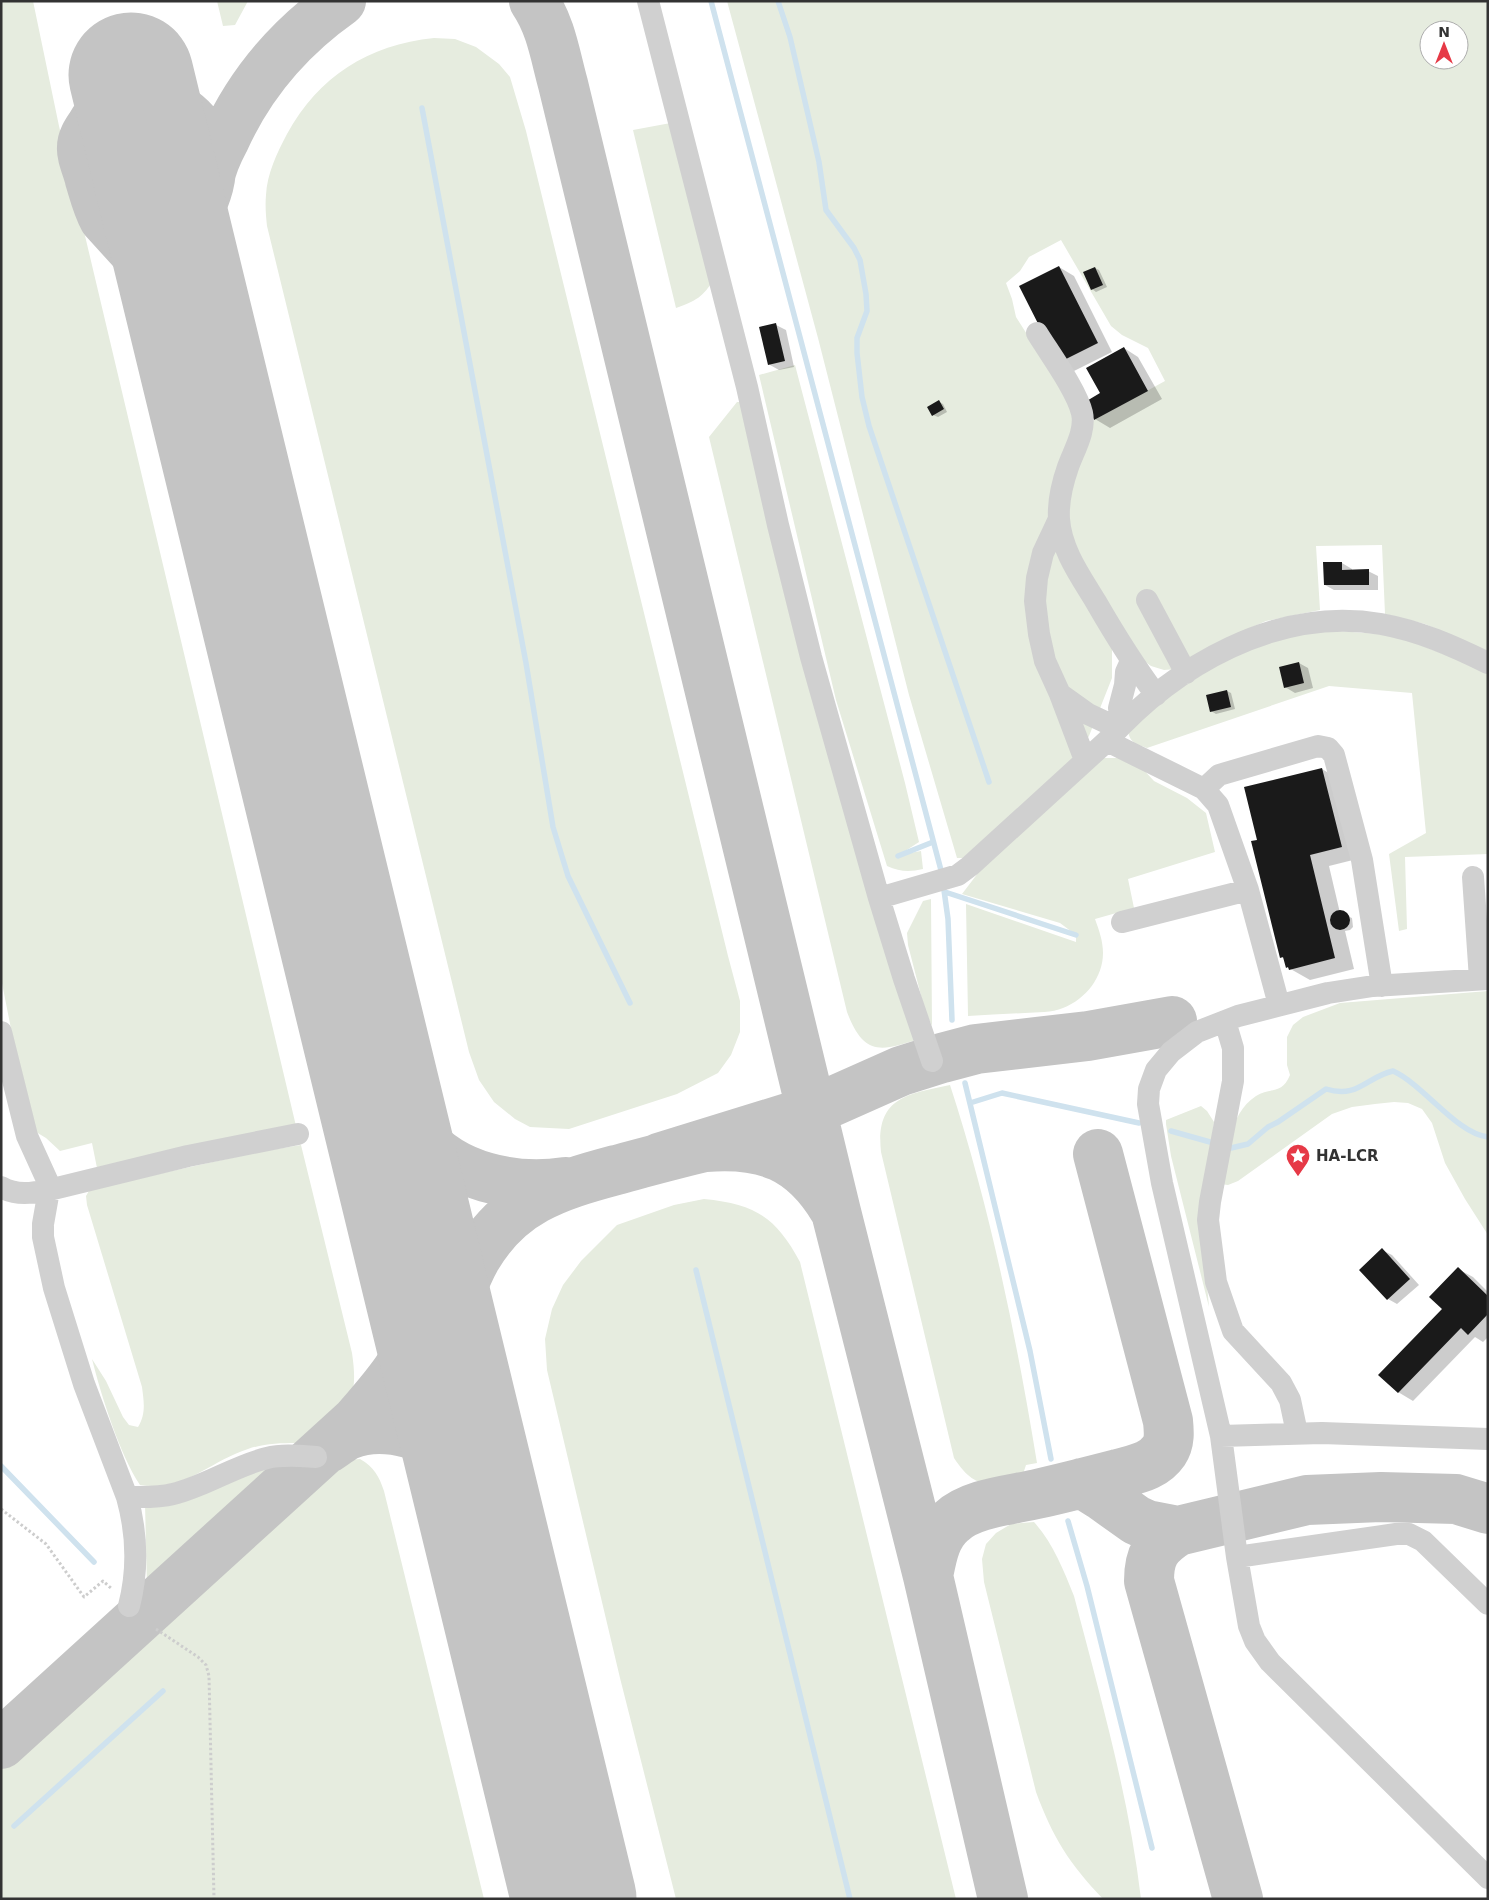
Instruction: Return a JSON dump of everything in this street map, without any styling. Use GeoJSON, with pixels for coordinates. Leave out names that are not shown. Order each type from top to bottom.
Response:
{"type":"FeatureCollection","features":[{"type":"Feature","properties":{"kind":"lane"},"geometry":{"type":"LineString","coordinates":[[648,1],[747,387],[778,525],[811,657],[879,898],[912,1005],[932,1061]]}},
{"type":"Feature","properties":{"kind":"lane"},"geometry":{"type":"LineString","coordinates":[[1037,333],[1078,399],[1082,414],[1082,431],[1068,468],[1060,497],[1059,519],[1061,535],[1068,553],[1131,661],[1156,694]]}},
{"type":"Feature","properties":{"kind":"lane"},"geometry":{"type":"LineString","coordinates":[[1059,519],[1043,552],[1037,578],[1035,601],[1045,661],[1060,694],[1084,760]]}},
{"type":"Feature","properties":{"kind":"lane"},"geometry":{"type":"LineString","coordinates":[[1147,600],[1186,673]]}},
{"type":"Feature","properties":{"kind":"lane"},"geometry":{"type":"LineString","coordinates":[[879,898],[958,875],[1156,694],[1223,650],[1257,636],[1315,622],[1380,624],[1435,638],[1488,663]]}},
{"type":"Feature","properties":{"kind":"lane"},"geometry":{"type":"LineString","coordinates":[[1116,730],[1121,718],[1119,708],[1126,672],[1131,661]]}},
{"type":"Feature","properties":{"kind":"lane"},"geometry":{"type":"LineString","coordinates":[[1060,694],[1204,788],[1218,805],[1248,890],[1279,1005]]}},
{"type":"Feature","properties":{"kind":"lane"},"geometry":{"type":"LineString","coordinates":[[1204,788],[1219,775],[1318,746],[1328,748],[1334,755],[1362,860],[1382,986]]}},
{"type":"Feature","properties":{"kind":"lane"},"geometry":{"type":"LineString","coordinates":[[1473,877],[1484,979],[1382,986],[1328,994],[1279,1005],[1225,1021],[1197,1032],[1170,1052],[1156,1070],[1149,1089],[1148,1104],[1162,1183],[1221,1436],[1237,1557],[1249,1626],[1261,1651],[1485,1868]]}},
{"type":"Feature","properties":{"kind":"lane"},"geometry":{"type":"LineString","coordinates":[[1122,922],[1248,890]]}},
{"type":"Feature","properties":{"kind":"lane"},"geometry":{"type":"LineString","coordinates":[[1225,1021],[1233,1048],[1233,1081],[1208,1220],[1216,1282],[1233,1331],[1281,1383],[1290,1400],[1297,1432]]}},
{"type":"Feature","properties":{"kind":"lane"},"geometry":{"type":"LineString","coordinates":[[1,1032],[27,1136],[47,1180],[49,1190],[43,1224],[43,1238],[48,1264],[84,1384],[131,1511],[135,1550],[134,1584],[129,1606]]}},
{"type":"Feature","properties":{"kind":"lane"},"geometry":{"type":"LineString","coordinates":[[1,1187],[16,1193],[49,1190],[88,1182],[138,1168],[298,1134]]}},
{"type":"Feature","properties":{"kind":"lane"},"geometry":{"type":"LineString","coordinates":[[1221,1436],[1297,1432],[1488,1439]]}},
{"type":"Feature","properties":{"kind":"lane"},"geometry":{"type":"LineString","coordinates":[[127,1497],[152,1498],[173,1494],[225,1472],[268,1458],[290,1455],[316,1457]]}},
{"type":"Feature","properties":{"kind":"lane"},"geometry":{"type":"LineString","coordinates":[[1237,1557],[1396,1534],[1409,1534],[1423,1541],[1488,1604]]}},
{"type":"Feature","properties":{"kind":"path"},"geometry":{"type":"LineString","coordinates":[[1,1509],[46,1544],[84,1597],[103,1581],[129,1606]]}},
{"type":"Feature","properties":{"kind":"path"},"geometry":{"type":"LineString","coordinates":[[156,1628],[198,1657],[206,1665],[209,1676],[214,1899]]}},
{"type":"Feature","properties":{"kind":"shaded area"},"geometry":{"type":"Polygon","coordinates":[[[1,1],[33,1],[59,126],[296,1126],[97,1168],[92,1143],[60,1151],[46,1138],[36,1132],[29,1120],[1,978],[1,1]]]}},
{"type":"Feature","properties":{"kind":"shaded area"},"geometry":{"type":"Polygon","coordinates":[[[217,1],[248,1],[235,25],[223,26],[217,1]]]}},
{"type":"Feature","properties":{"kind":"shaded area"},"geometry":{"type":"Polygon","coordinates":[[[727,1],[1488,1],[1488,655],[1462,640],[1425,624],[1385,614],[1382,545],[1316,546],[1320,610],[1266,621],[1232,636],[1176,669],[1164,670],[1151,666],[1136,655],[1070,546],[1063,508],[1089,426],[1094,420],[1165,381],[1148,348],[1122,335],[1111,326],[1061,240],[1029,257],[1020,271],[1006,283],[1016,317],[1077,413],[1055,511],[1112,647],[1112,678],[1089,736],[1073,762],[963,858],[957,858],[909,695],[818,338],[727,1]]]}},
{"type":"Feature","properties":{"kind":"shaded area"},"geometry":{"type":"Polygon","coordinates":[[[434,38],[455,39],[476,47],[499,64],[510,77],[526,131],[740,1001],[740,1032],[731,1055],[718,1073],[677,1094],[569,1129],[530,1127],[515,1119],[494,1102],[479,1080],[469,1052],[267,226],[266,195],[268,179],[273,164],[287,134],[314,96],[330,80],[367,56],[410,42],[434,38]]]}},
{"type":"Feature","properties":{"kind":"shaded area"},"geometry":{"type":"Polygon","coordinates":[[[676,122],[714,279],[698,298],[676,308],[633,130],[676,122]]]}},
{"type":"Feature","properties":{"kind":"shaded area"},"geometry":{"type":"Polygon","coordinates":[[[795,365],[919,842],[899,855],[921,851],[923,869],[905,871],[887,866],[836,700],[759,375],[795,365]]]}},
{"type":"Feature","properties":{"kind":"shaded area"},"geometry":{"type":"Polygon","coordinates":[[[737,402],[745,402],[918,1039],[893,1047],[883,1048],[866,1043],[859,1036],[847,1012],[709,437],[737,402]]]}},
{"type":"Feature","properties":{"kind":"shaded area"},"geometry":{"type":"Polygon","coordinates":[[[1323,630],[1394,635],[1488,671],[1488,854],[1405,857],[1407,929],[1399,931],[1389,854],[1426,833],[1412,693],[1329,686],[1147,748],[1134,742],[1129,735],[1128,731],[1168,696],[1247,646],[1323,630]]]}},
{"type":"Feature","properties":{"kind":"shaded area"},"geometry":{"type":"Polygon","coordinates":[[[1097,758],[1120,758],[1141,767],[1154,781],[1187,798],[1206,813],[1215,852],[1128,879],[1134,908],[1095,919],[1102,944],[1102,962],[1092,986],[1079,999],[1059,1010],[1049,1012],[968,1016],[966,904],[1076,942],[1076,935],[1060,923],[962,894],[978,873],[1097,758]]]}},
{"type":"Feature","properties":{"kind":"shaded area"},"geometry":{"type":"Polygon","coordinates":[[[931,899],[932,1026],[925,1011],[908,945],[907,933],[923,901],[931,899]]]}},
{"type":"Feature","properties":{"kind":"shaded area"},"geometry":{"type":"Polygon","coordinates":[[[1488,991],[1488,1235],[1445,1163],[1432,1123],[1422,1109],[1408,1103],[1394,1102],[1352,1107],[1332,1114],[1238,1181],[1228,1185],[1220,1184],[1230,1136],[1240,1113],[1256,1096],[1279,1088],[1287,1081],[1290,1075],[1287,1065],[1287,1037],[1293,1025],[1303,1017],[1340,1003],[1488,991]]]}},
{"type":"Feature","properties":{"kind":"shaded area"},"geometry":{"type":"Polygon","coordinates":[[[950,1085],[978,1178],[1001,1272],[1037,1463],[1026,1465],[1022,1477],[992,1483],[984,1483],[969,1476],[954,1458],[881,1152],[883,1120],[889,1109],[898,1101],[908,1096],[950,1085]]]}},
{"type":"Feature","properties":{"kind":"shaded area"},"geometry":{"type":"Polygon","coordinates":[[[1201,1106],[1207,1111],[1214,1122],[1202,1229],[1209,1307],[1171,1156],[1166,1124],[1166,1120],[1201,1106]]]}},
{"type":"Feature","properties":{"kind":"shaded area"},"geometry":{"type":"Polygon","coordinates":[[[301,1145],[352,1353],[354,1385],[347,1405],[341,1414],[309,1443],[263,1445],[234,1454],[184,1480],[156,1486],[140,1485],[118,1441],[100,1390],[92,1359],[106,1381],[123,1417],[129,1425],[138,1427],[141,1422],[144,1403],[142,1387],[87,1205],[86,1196],[90,1189],[258,1152],[301,1145]]]}},
{"type":"Feature","properties":{"kind":"shaded area"},"geometry":{"type":"Polygon","coordinates":[[[704,1199],[737,1205],[750,1209],[762,1216],[782,1234],[800,1262],[956,1899],[676,1899],[620,1678],[547,1370],[545,1339],[552,1309],[563,1285],[581,1261],[617,1225],[674,1205],[704,1199]]]}},
{"type":"Feature","properties":{"kind":"shaded area"},"geometry":{"type":"Polygon","coordinates":[[[360,1459],[375,1472],[384,1491],[484,1899],[1,1899],[1,1766],[335,1464],[360,1459]]]}},
{"type":"Feature","properties":{"kind":"shaded area"},"geometry":{"type":"Polygon","coordinates":[[[289,1461],[147,1588],[145,1503],[289,1461]]]}},
{"type":"Feature","properties":{"kind":"shaded area"},"geometry":{"type":"Polygon","coordinates":[[[1034,1522],[1041,1530],[1062,1566],[1074,1596],[1121,1784],[1136,1861],[1141,1899],[1103,1899],[1081,1874],[1063,1849],[1049,1823],[1036,1792],[984,1582],[982,1559],[986,1544],[996,1533],[1011,1524],[1034,1522]]]}},
{"type":"Feature","properties":{"kind":"building"},"geometry":{"type":"Polygon","coordinates":[[[1059,266],[1098,343],[1058,363],[1019,286],[1059,266]]]}},
{"type":"Feature","properties":{"kind":"building"},"geometry":{"type":"Polygon","coordinates":[[[1095,267],[1103,285],[1091,290],[1083,272],[1095,267]]]}},
{"type":"Feature","properties":{"kind":"building"},"geometry":{"type":"Polygon","coordinates":[[[776,323],[785,361],[768,365],[759,327],[776,323]]]}},
{"type":"Feature","properties":{"kind":"building"},"geometry":{"type":"Polygon","coordinates":[[[1124,347],[1148,391],[1094,420],[1085,402],[1100,393],[1086,368],[1124,347]]]}},
{"type":"Feature","properties":{"kind":"building"},"geometry":{"type":"Polygon","coordinates":[[[939,400],[944,409],[932,416],[927,407],[939,400]]]}},
{"type":"Feature","properties":{"kind":"building"},"geometry":{"type":"Polygon","coordinates":[[[1323,562],[1342,562],[1342,570],[1369,569],[1369,585],[1324,585],[1323,562]]]}},
{"type":"Feature","properties":{"kind":"building"},"geometry":{"type":"Polygon","coordinates":[[[1299,662],[1304,683],[1284,688],[1279,667],[1299,662]]]}},
{"type":"Feature","properties":{"kind":"building"},"geometry":{"type":"Polygon","coordinates":[[[1227,690],[1231,707],[1210,712],[1206,695],[1227,690]]]}},
{"type":"Feature","properties":{"kind":"building"},"geometry":{"type":"Polygon","coordinates":[[[1322,768],[1342,847],[1310,855],[1335,958],[1289,970],[1288,967],[1286,968],[1283,957],[1280,958],[1251,841],[1257,840],[1244,787],[1322,768]]]}},
{"type":"Feature","properties":{"kind":"building"},"geometry":{"type":"Polygon","coordinates":[[[1340,910],[1347,913],[1350,920],[1347,927],[1340,930],[1333,927],[1330,920],[1333,913],[1340,910]]]}},
{"type":"Feature","properties":{"kind":"building"},"geometry":{"type":"Polygon","coordinates":[[[1382,1248],[1410,1279],[1387,1300],[1359,1270],[1382,1248]]]}},
{"type":"Feature","properties":{"kind":"building"},"geometry":{"type":"Polygon","coordinates":[[[1458,1267],[1488,1296],[1488,1314],[1468,1335],[1461,1328],[1398,1393],[1378,1375],[1442,1309],[1429,1297],[1458,1267]]]}},
{"type":"Feature","properties":{"kind":"waterway"},"geometry":{"type":"LineString","coordinates":[[711,1],[942,874]]}},
{"type":"Feature","properties":{"kind":"waterway"},"geometry":{"type":"LineString","coordinates":[[778,1],[790,37],[819,162],[826,210],[854,248],[860,260],[867,311],[857,338],[857,353],[862,397],[869,426],[989,782]]}},
{"type":"Feature","properties":{"kind":"waterway"},"geometry":{"type":"LineString","coordinates":[[422,108],[526,663],[553,827],[568,876],[630,1003]]}},
{"type":"Feature","properties":{"kind":"waterway"},"geometry":{"type":"LineString","coordinates":[[898,856],[933,842]]}},
{"type":"Feature","properties":{"kind":"waterway"},"geometry":{"type":"LineString","coordinates":[[943,883],[948,919],[952,1020]]}},
{"type":"Feature","properties":{"kind":"waterway"},"geometry":{"type":"LineString","coordinates":[[945,892],[1076,935]]}},
{"type":"Feature","properties":{"kind":"waterway"},"geometry":{"type":"LineString","coordinates":[[1231,1148],[1248,1144],[1268,1127],[1326,1089],[1337,1091],[1354,1089],[1393,1071],[1417,1087],[1464,1127],[1476,1134],[1488,1137]]}},
{"type":"Feature","properties":{"kind":"waterway"},"geometry":{"type":"LineString","coordinates":[[965,1083],[1030,1351],[1051,1459]]}},
{"type":"Feature","properties":{"kind":"waterway"},"geometry":{"type":"LineString","coordinates":[[970,1103],[1002,1093],[1139,1123]]}},
{"type":"Feature","properties":{"kind":"waterway"},"geometry":{"type":"LineString","coordinates":[[1171,1131],[1210,1142]]}},
{"type":"Feature","properties":{"kind":"waterway"},"geometry":{"type":"LineString","coordinates":[[696,1270],[850,1899]]}},
{"type":"Feature","properties":{"kind":"waterway"},"geometry":{"type":"LineString","coordinates":[[1,1466],[94,1562]]}},
{"type":"Feature","properties":{"kind":"waterway"},"geometry":{"type":"LineString","coordinates":[[1068,1521],[1087,1586],[1152,1848]]}},
{"type":"Feature","properties":{"kind":"waterway"},"geometry":{"type":"LineString","coordinates":[[14,1826],[163,1691]]}},
{"type":"Feature","properties":{"kind":"taxiway"},"geometry":{"type":"LineString","coordinates":[[209,180],[217,155],[234,120],[259,82],[288,46],[322,15],[341,1]]}},
{"type":"Feature","properties":{"kind":"taxiway"},"geometry":{"type":"LineString","coordinates":[[534,1],[549,31],[563,84],[836,1212],[928,1576],[1003,1899]]}},
{"type":"Feature","properties":{"kind":"taxiway"},"geometry":{"type":"LineString","coordinates":[[183,288],[185,246],[205,198],[210,178],[211,167],[208,145],[198,126],[182,112],[164,102],[144,98],[124,100],[105,109],[91,126],[83,141],[83,155],[94,195],[104,219],[175,297],[190,319]]}},
{"type":"Feature","properties":{"kind":"taxiway"},"geometry":{"type":"LineString","coordinates":[[659,1158],[811,1111],[901,1071],[942,1058],[976,1049],[1088,1036],[1172,1021]]}},
{"type":"Feature","properties":{"kind":"taxiway"},"geometry":{"type":"LineString","coordinates":[[367,1045],[398,1103],[419,1135],[449,1161],[467,1170],[506,1182],[526,1184],[566,1182]]}},
{"type":"Feature","properties":{"kind":"taxiway"},"geometry":{"type":"LineString","coordinates":[[442,1355],[465,1281],[476,1258],[489,1239],[503,1222],[519,1209],[573,1182],[705,1147],[746,1147],[764,1151],[795,1165],[822,1191],[834,1209]]}},
{"type":"Feature","properties":{"kind":"taxiway"},"geometry":{"type":"LineString","coordinates":[[928,1576],[933,1554],[941,1534],[951,1522],[969,1510],[1137,1469],[1155,1461],[1166,1448],[1169,1436],[1168,1421],[1098,1154]]}},
{"type":"Feature","properties":{"kind":"taxiway"},"geometry":{"type":"LineString","coordinates":[[1,1744],[356,1421],[394,1374],[411,1349],[422,1321],[424,1279]]}},
{"type":"Feature","properties":{"kind":"taxiway"},"geometry":{"type":"LineString","coordinates":[[328,1448],[345,1436],[362,1431],[378,1429],[410,1433],[452,1454],[465,1466],[474,1485]]}},
{"type":"Feature","properties":{"kind":"taxiway"},"geometry":{"type":"LineString","coordinates":[[1082,1483],[1136,1520],[1147,1525],[1178,1531],[1307,1500],[1381,1497],[1456,1499],[1488,1509]]}},
{"type":"Feature","properties":{"kind":"taxiway"},"geometry":{"type":"LineString","coordinates":[[1178,1531],[1164,1541],[1155,1551],[1150,1564],[1149,1581],[1238,1899]]}},
{"type":"Feature","properties":{"kind":"runway"},"geometry":{"type":"LineString","coordinates":[[131,75],[574,1899]]}},
{"type":"Feature","properties":{"kind":"place","name":"HA-LCR"},"geometry":{"type":"Point","coordinates":[1298,1177]}}]}
